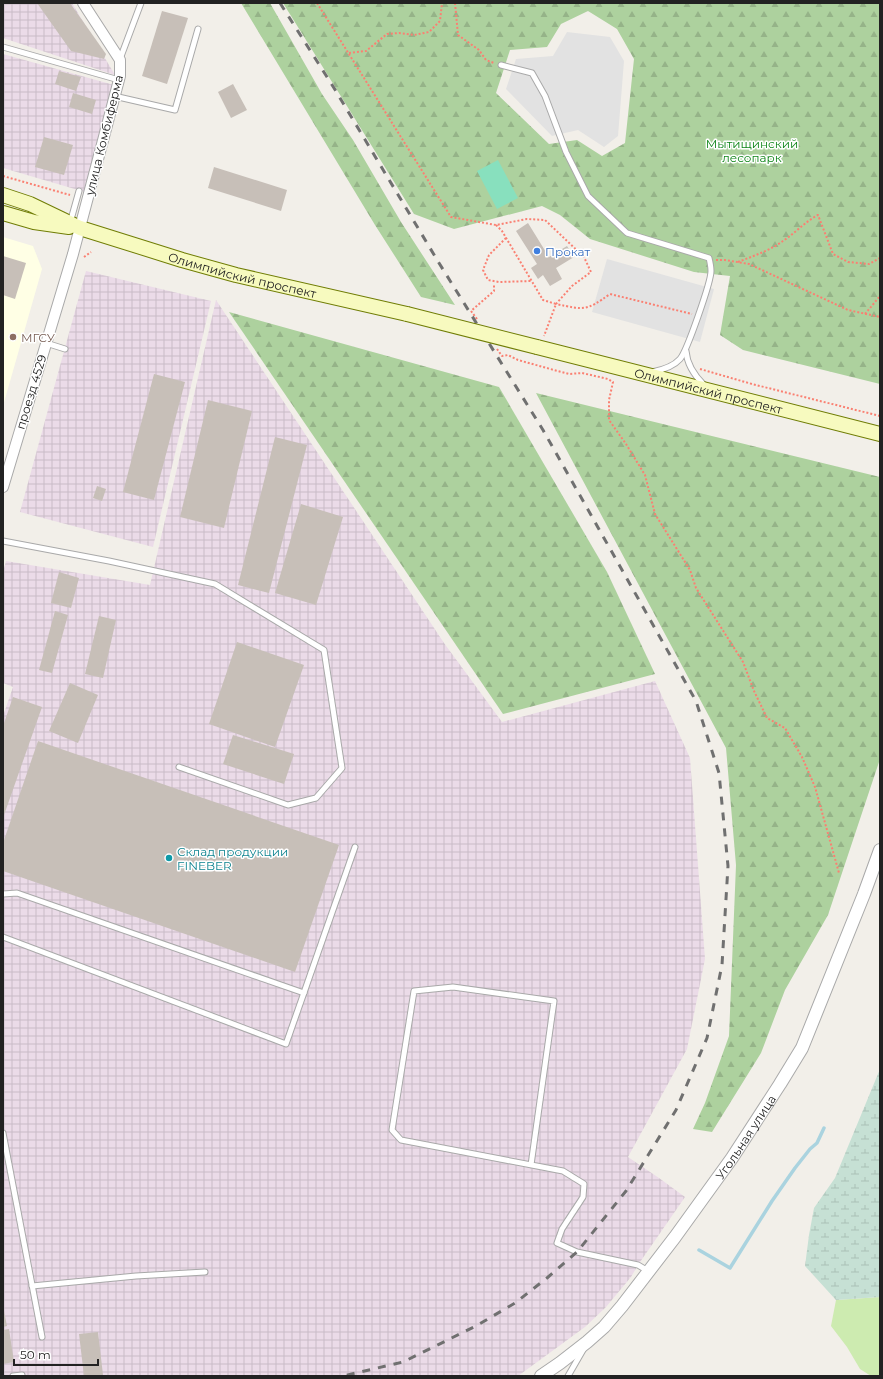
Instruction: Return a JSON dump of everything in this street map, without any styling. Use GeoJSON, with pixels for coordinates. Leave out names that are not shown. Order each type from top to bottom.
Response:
{"type":"FeatureCollection","features":[{"type":"Feature","properties":{"kind":"main road","name":"Олимпийский проспект"},"geometry":{"type":"LineString","coordinates":[[3,195],[30,204],[75,226],[176,258],[236,275],[537,342],[645,374],[880,434]]}},
{"type":"Feature","properties":{"kind":"main road","name":"Олимпийский проспект"},"geometry":{"type":"LineString","coordinates":[[3,213],[34,222],[75,226]]}},
{"type":"Feature","properties":{"kind":"street","name":"улица Комбиферма"},"geometry":{"type":"LineString","coordinates":[[75,226],[113,95],[120,76],[120,60],[83,3]]}},
{"type":"Feature","properties":{"kind":"street","name":"проезд 4529"},"geometry":{"type":"LineString","coordinates":[[3,487],[46,344],[75,226]]}},
{"type":"Feature","properties":{"kind":"street","name":"Угольная улица"},"geometry":{"type":"LineString","coordinates":[[541,1376],[587,1342],[604,1327],[649,1271],[732,1158],[780,1084],[802,1048],[864,894],[880,850]]}},
{"type":"Feature","properties":{"kind":"lane"},"geometry":{"type":"LineString","coordinates":[[120,60],[141,3]]}},
{"type":"Feature","properties":{"kind":"lane"},"geometry":{"type":"LineString","coordinates":[[113,95],[175,110],[198,29]]}},
{"type":"Feature","properties":{"kind":"lane"},"geometry":{"type":"LineString","coordinates":[[3,47],[119,80]]}},
{"type":"Feature","properties":{"kind":"lane"},"geometry":{"type":"LineString","coordinates":[[501,65],[532,73],[545,96],[566,152],[588,196],[627,233],[709,258],[711,271],[707,292],[686,350],[681,359],[672,365],[661,370],[645,374]]}},
{"type":"Feature","properties":{"kind":"lane"},"geometry":{"type":"LineString","coordinates":[[75,226],[79,191]]}},
{"type":"Feature","properties":{"kind":"lane"},"geometry":{"type":"LineString","coordinates":[[46,344],[65,349]]}},
{"type":"Feature","properties":{"kind":"lane"},"geometry":{"type":"LineString","coordinates":[[686,350],[687,360],[692,372],[711,391]]}},
{"type":"Feature","properties":{"kind":"lane"},"geometry":{"type":"LineString","coordinates":[[3,541],[109,561],[215,584],[324,650],[342,768],[316,798],[288,805],[179,767]]}},
{"type":"Feature","properties":{"kind":"lane"},"geometry":{"type":"LineString","coordinates":[[3,937],[286,1044],[355,847]]}},
{"type":"Feature","properties":{"kind":"lane"},"geometry":{"type":"LineString","coordinates":[[3,894],[17,893],[304,993]]}},
{"type":"Feature","properties":{"kind":"lane"},"geometry":{"type":"LineString","coordinates":[[531,1165],[554,1001],[453,988],[414,991],[392,1130],[401,1140],[531,1165],[564,1171],[584,1184],[584,1197],[562,1229],[557,1243],[578,1252],[638,1265],[649,1271]]}},
{"type":"Feature","properties":{"kind":"lane"},"geometry":{"type":"LineString","coordinates":[[3,1134],[42,1337]]}},
{"type":"Feature","properties":{"kind":"lane"},"geometry":{"type":"LineString","coordinates":[[32,1286],[136,1276],[205,1272]]}},
{"type":"Feature","properties":{"kind":"lane"},"geometry":{"type":"LineString","coordinates":[[568,1376],[587,1342]]}},
{"type":"Feature","properties":{"kind":"lane"},"geometry":{"type":"LineString","coordinates":[[13,1376],[22,1375]]}},
{"type":"Feature","properties":{"kind":"path"},"geometry":{"type":"LineString","coordinates":[[317,3],[451,217],[496,226],[527,219],[545,220],[584,257],[591,272],[572,286],[556,304],[544,338],[537,342]]}},
{"type":"Feature","properties":{"kind":"path"},"geometry":{"type":"LineString","coordinates":[[348,53],[366,51],[387,34],[414,34],[429,32],[440,21],[442,3]]}},
{"type":"Feature","properties":{"kind":"path"},"geometry":{"type":"LineString","coordinates":[[455,3],[458,34],[479,50],[486,60],[501,65]]}},
{"type":"Feature","properties":{"kind":"path"},"geometry":{"type":"LineString","coordinates":[[3,176],[77,198]]}},
{"type":"Feature","properties":{"kind":"path"},"geometry":{"type":"LineString","coordinates":[[738,262],[762,253],[784,241],[818,215],[833,254],[848,262],[869,264],[880,258]]}},
{"type":"Feature","properties":{"kind":"path"},"geometry":{"type":"LineString","coordinates":[[496,226],[506,238],[543,300],[580,309],[594,306],[610,294],[698,315]]}},
{"type":"Feature","properties":{"kind":"path"},"geometry":{"type":"LineString","coordinates":[[506,238],[489,256],[483,270],[488,280],[499,282],[531,281]]}},
{"type":"Feature","properties":{"kind":"path"},"geometry":{"type":"LineString","coordinates":[[84,257],[91,252]]}},
{"type":"Feature","properties":{"kind":"path"},"geometry":{"type":"LineString","coordinates":[[709,258],[749,264],[848,310],[880,317]]}},
{"type":"Feature","properties":{"kind":"path"},"geometry":{"type":"LineString","coordinates":[[865,314],[880,296]]}},
{"type":"Feature","properties":{"kind":"path"},"geometry":{"type":"LineString","coordinates":[[698,368],[752,384],[880,416]]}},
{"type":"Feature","properties":{"kind":"path"},"geometry":{"type":"LineString","coordinates":[[612,382],[609,400],[610,420],[645,475],[655,514],[690,570],[696,588],[743,662],[754,691],[767,718],[785,728],[802,757],[815,787],[839,873]]}},
{"type":"Feature","properties":{"kind":"shaded area"},"geometry":{"type":"Polygon","coordinates":[[[3,3],[72,3],[115,75],[3,38],[3,3]]]}},
{"type":"Feature","properties":{"kind":"shaded area"},"geometry":{"type":"Polygon","coordinates":[[[567,32],[610,37],[624,61],[618,136],[604,147],[578,130],[552,136],[506,89],[516,59],[553,56],[567,32]]]}},
{"type":"Feature","properties":{"kind":"shaded area"},"geometry":{"type":"Polygon","coordinates":[[[3,54],[114,85],[85,192],[3,168],[3,54]]]}},
{"type":"Feature","properties":{"kind":"shaded area","name":"МГСУ"},"geometry":{"type":"Polygon","coordinates":[[[3,237],[33,246],[42,269],[3,406],[3,237]]]}},
{"type":"Feature","properties":{"kind":"shaded area"},"geometry":{"type":"Polygon","coordinates":[[[607,259],[714,289],[700,342],[592,312],[607,259]]]}},
{"type":"Feature","properties":{"kind":"shaded area"},"geometry":{"type":"Polygon","coordinates":[[[86,271],[211,301],[153,547],[20,512],[86,271]]]}},
{"type":"Feature","properties":{"kind":"shaded area"},"geometry":{"type":"Polygon","coordinates":[[[216,300],[444,643],[502,722],[655,681],[690,758],[705,959],[687,1049],[628,1157],[685,1197],[631,1277],[606,1307],[585,1327],[518,1376],[3,1376],[3,716],[13,687],[3,683],[3,572],[6,561],[150,585],[216,300]]]}},
{"type":"Feature","properties":{"kind":"green space"},"geometry":{"type":"Polygon","coordinates":[[[241,3],[270,3],[322,94],[353,140],[401,222],[455,305],[421,297],[375,225],[241,3]]]}},
{"type":"Feature","properties":{"kind":"green space","name":"Мытищинский лесопарк"},"geometry":{"type":"Polygon","coordinates":[[[283,3],[880,3],[880,384],[743,350],[720,335],[730,276],[694,272],[590,239],[560,215],[542,206],[454,229],[414,214],[283,3]],[[588,11],[561,24],[547,47],[510,50],[496,93],[549,144],[577,140],[602,156],[625,143],[634,59],[617,29],[588,11]]]}},
{"type":"Feature","properties":{"kind":"green space"},"geometry":{"type":"Polygon","coordinates":[[[498,160],[518,198],[497,209],[477,171],[498,160]]]}},
{"type":"Feature","properties":{"kind":"green space"},"geometry":{"type":"Polygon","coordinates":[[[229,312],[499,387],[607,572],[655,674],[503,714],[229,312]]]}},
{"type":"Feature","properties":{"kind":"green space"},"geometry":{"type":"Polygon","coordinates":[[[536,393],[880,477],[880,759],[828,915],[785,990],[761,1053],[712,1132],[693,1129],[705,1103],[729,1036],[736,865],[726,748],[536,393]]]}},
{"type":"Feature","properties":{"kind":"green space"},"geometry":{"type":"Polygon","coordinates":[[[880,1069],[880,1297],[836,1300],[805,1266],[814,1208],[835,1178],[880,1069]]]}},
{"type":"Feature","properties":{"kind":"green space"},"geometry":{"type":"Polygon","coordinates":[[[880,1297],[880,1376],[871,1376],[860,1369],[847,1347],[831,1326],[836,1300],[880,1297]]]}},
{"type":"Feature","properties":{"kind":"building"},"geometry":{"type":"Polygon","coordinates":[[[37,3],[70,3],[106,54],[104,59],[71,51],[37,3]]]}},
{"type":"Feature","properties":{"kind":"building"},"geometry":{"type":"Polygon","coordinates":[[[162,11],[188,18],[167,84],[142,76],[162,11]]]}},
{"type":"Feature","properties":{"kind":"building"},"geometry":{"type":"Polygon","coordinates":[[[59,71],[81,77],[76,91],[55,84],[59,71]]]}},
{"type":"Feature","properties":{"kind":"building"},"geometry":{"type":"Polygon","coordinates":[[[233,84],[247,110],[231,118],[218,92],[233,84]]]}},
{"type":"Feature","properties":{"kind":"building"},"geometry":{"type":"Polygon","coordinates":[[[73,93],[96,100],[92,114],[69,107],[73,93]]]}},
{"type":"Feature","properties":{"kind":"building"},"geometry":{"type":"Polygon","coordinates":[[[44,137],[73,145],[64,175],[35,167],[44,137]]]}},
{"type":"Feature","properties":{"kind":"building"},"geometry":{"type":"Polygon","coordinates":[[[214,167],[287,190],[281,211],[208,188],[214,167]]]}},
{"type":"Feature","properties":{"kind":"building","name":"Прокат"},"geometry":{"type":"Polygon","coordinates":[[[528,223],[549,257],[567,246],[574,257],[556,268],[562,279],[550,286],[543,275],[538,279],[531,268],[537,264],[516,231],[528,223]]]}},
{"type":"Feature","properties":{"kind":"building"},"geometry":{"type":"Polygon","coordinates":[[[3,256],[26,263],[15,299],[3,295],[3,256]]]}},
{"type":"Feature","properties":{"kind":"building"},"geometry":{"type":"Polygon","coordinates":[[[154,374],[185,382],[154,500],[123,492],[154,374]]]}},
{"type":"Feature","properties":{"kind":"building"},"geometry":{"type":"Polygon","coordinates":[[[208,400],[252,411],[224,528],[180,517],[208,400]]]}},
{"type":"Feature","properties":{"kind":"building"},"geometry":{"type":"Polygon","coordinates":[[[275,437],[307,445],[269,593],[238,585],[275,437]]]}},
{"type":"Feature","properties":{"kind":"building"},"geometry":{"type":"Polygon","coordinates":[[[97,486],[106,489],[102,501],[93,498],[97,486]]]}},
{"type":"Feature","properties":{"kind":"building"},"geometry":{"type":"Polygon","coordinates":[[[301,504],[343,517],[316,605],[275,593],[301,504]]]}},
{"type":"Feature","properties":{"kind":"building"},"geometry":{"type":"Polygon","coordinates":[[[59,572],[79,578],[71,608],[51,603],[59,572]]]}},
{"type":"Feature","properties":{"kind":"building"},"geometry":{"type":"Polygon","coordinates":[[[55,611],[68,615],[52,673],[39,670],[55,611]]]}},
{"type":"Feature","properties":{"kind":"building"},"geometry":{"type":"Polygon","coordinates":[[[99,616],[116,620],[103,678],[85,674],[99,616]]]}},
{"type":"Feature","properties":{"kind":"building"},"geometry":{"type":"Polygon","coordinates":[[[237,642],[304,665],[275,747],[209,724],[237,642]]]}},
{"type":"Feature","properties":{"kind":"building"},"geometry":{"type":"Polygon","coordinates":[[[70,683],[98,695],[78,743],[49,731],[70,683]]]}},
{"type":"Feature","properties":{"kind":"building"},"geometry":{"type":"Polygon","coordinates":[[[13,697],[42,707],[3,818],[3,726],[13,697]]]}},
{"type":"Feature","properties":{"kind":"building"},"geometry":{"type":"Polygon","coordinates":[[[233,735],[294,754],[284,784],[223,764],[233,735]]]}},
{"type":"Feature","properties":{"kind":"building","name":"Склад продукции FINEBER"},"geometry":{"type":"Polygon","coordinates":[[[38,741],[339,845],[295,972],[3,871],[3,843],[38,741]]]}},
{"type":"Feature","properties":{"kind":"building"},"geometry":{"type":"Polygon","coordinates":[[[3,1306],[7,1326],[3,1327],[3,1306]]]}},
{"type":"Feature","properties":{"kind":"building"},"geometry":{"type":"Polygon","coordinates":[[[9,1329],[14,1362],[3,1364],[3,1330],[9,1329]]]}},
{"type":"Feature","properties":{"kind":"building"},"geometry":{"type":"Polygon","coordinates":[[[98,1332],[103,1375],[84,1376],[79,1334],[98,1332]]]}},
{"type":"Feature","properties":{"kind":"waterway"},"geometry":{"type":"LineString","coordinates":[[699,1250],[730,1268],[772,1201],[795,1168],[810,1149],[817,1143],[824,1128]]}},
{"type":"Feature","properties":{"kind":"railway"},"geometry":{"type":"LineString","coordinates":[[280,3],[334,88],[439,263],[543,430],[696,701],[719,773],[728,866],[722,965],[707,1038],[676,1110],[626,1191],[577,1252],[515,1303],[476,1326],[403,1362],[343,1376]]}},
{"type":"Feature","properties":{"kind":"place","name":"Прокат"},"geometry":{"type":"Point","coordinates":[537,251]}},
{"type":"Feature","properties":{"kind":"place","name":"МГСУ"},"geometry":{"type":"Point","coordinates":[13,337]}},
{"type":"Feature","properties":{"kind":"place","name":"Склад продукции FINEBER"},"geometry":{"type":"Point","coordinates":[169,858]}}]}
